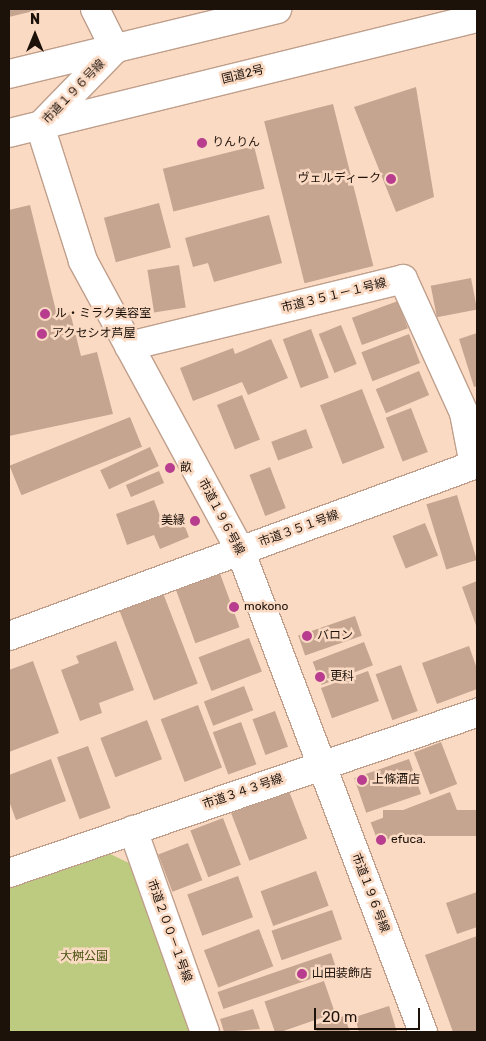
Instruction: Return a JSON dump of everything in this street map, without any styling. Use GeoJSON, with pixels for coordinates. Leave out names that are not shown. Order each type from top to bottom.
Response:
{"type":"FeatureCollection","features":[{"type":"Feature","properties":{"kind":"main road","name":"市道１９６号線"},"geometry":{"type":"LineString","coordinates":[[95,9],[115,48],[40,126],[83,261],[240,550],[423,1032]]}},
{"type":"Feature","properties":{"kind":"main road"},"geometry":{"type":"LineString","coordinates":[[9,74],[277,9]]}},
{"type":"Feature","properties":{"kind":"main road","name":"国道2号"},"geometry":{"type":"LineString","coordinates":[[9,133],[477,18]]}},
{"type":"Feature","properties":{"kind":"main road","name":"市道３５１－１号線"},"geometry":{"type":"LineString","coordinates":[[129,346],[403,279],[464,413],[476,464]]}},
{"type":"Feature","properties":{"kind":"main road","name":"市道３５１号線"},"geometry":{"type":"LineString","coordinates":[[9,636],[476,464]]}},
{"type":"Feature","properties":{"kind":"main road","name":"市道３４３号線"},"geometry":{"type":"LineString","coordinates":[[9,873],[477,713]]}},
{"type":"Feature","properties":{"kind":"main road","name":"市道２００－１号線"},"geometry":{"type":"LineString","coordinates":[[133,830],[205,1032]]}},
{"type":"Feature","properties":{"kind":"green space","name":"大桝公園"},"geometry":{"type":"Polygon","coordinates":[[[106,852],[129,863],[192,1032],[9,1032],[9,887],[106,852]]]}},
{"type":"Feature","properties":{"kind":"building"},"geometry":{"type":"Polygon","coordinates":[[[9,9],[42,9],[9,17],[9,9]]]}},
{"type":"Feature","properties":{"kind":"building"},"geometry":{"type":"Polygon","coordinates":[[[416,87],[434,197],[396,212],[354,107],[416,87]]]}},
{"type":"Feature","properties":{"kind":"building"},"geometry":{"type":"Polygon","coordinates":[[[333,104],[373,266],[305,283],[264,121],[333,104]]]}},
{"type":"Feature","properties":{"kind":"building"},"geometry":{"type":"Polygon","coordinates":[[[254,146],[265,189],[173,211],[163,169],[254,146]]]}},
{"type":"Feature","properties":{"kind":"building"},"geometry":{"type":"Polygon","coordinates":[[[159,203],[171,247],[116,262],[104,218],[159,203]]]}},
{"type":"Feature","properties":{"kind":"building","name":"アクセシオ芦屋"},"geometry":{"type":"Polygon","coordinates":[[[30,205],[57,315],[70,312],[81,356],[97,352],[113,414],[9,436],[9,210],[30,205]]]}},
{"type":"Feature","properties":{"kind":"building"},"geometry":{"type":"Polygon","coordinates":[[[269,215],[282,263],[214,282],[208,263],[193,267],[185,238],[269,215]]]}},
{"type":"Feature","properties":{"kind":"building"},"geometry":{"type":"Polygon","coordinates":[[[179,265],[186,307],[154,312],[147,270],[179,265]]]}},
{"type":"Feature","properties":{"kind":"building"},"geometry":{"type":"Polygon","coordinates":[[[471,278],[477,309],[437,317],[431,286],[471,278]]]}},
{"type":"Feature","properties":{"kind":"building"},"geometry":{"type":"Polygon","coordinates":[[[398,301],[408,328],[362,345],[352,318],[398,301]]]}},
{"type":"Feature","properties":{"kind":"building"},"geometry":{"type":"Polygon","coordinates":[[[341,325],[357,364],[334,373],[319,334],[341,325]]]}},
{"type":"Feature","properties":{"kind":"building"},"geometry":{"type":"Polygon","coordinates":[[[311,329],[329,378],[301,388],[283,339],[311,329]]]}},
{"type":"Feature","properties":{"kind":"building"},"geometry":{"type":"Polygon","coordinates":[[[477,333],[477,386],[474,387],[459,339],[477,333]]]}},
{"type":"Feature","properties":{"kind":"building"},"geometry":{"type":"Polygon","coordinates":[[[409,334],[420,363],[372,381],[361,352],[409,334]]]}},
{"type":"Feature","properties":{"kind":"building"},"geometry":{"type":"Polygon","coordinates":[[[271,339],[288,378],[248,395],[242,382],[193,401],[180,368],[233,348],[235,354],[271,339]]]}},
{"type":"Feature","properties":{"kind":"building"},"geometry":{"type":"Polygon","coordinates":[[[419,371],[429,395],[386,413],[376,389],[419,371]]]}},
{"type":"Feature","properties":{"kind":"building"},"geometry":{"type":"Polygon","coordinates":[[[362,389],[385,448],[343,464],[320,405],[362,389]]]}},
{"type":"Feature","properties":{"kind":"building"},"geometry":{"type":"Polygon","coordinates":[[[242,395],[260,440],[235,450],[217,405],[242,395]]]}},
{"type":"Feature","properties":{"kind":"building"},"geometry":{"type":"Polygon","coordinates":[[[411,408],[428,452],[403,462],[386,418],[411,408]]]}},
{"type":"Feature","properties":{"kind":"building"},"geometry":{"type":"Polygon","coordinates":[[[130,417],[142,447],[21,495],[9,466],[130,417]]]}},
{"type":"Feature","properties":{"kind":"building"},"geometry":{"type":"Polygon","coordinates":[[[306,429],[313,448],[278,460],[271,442],[306,429]]]}},
{"type":"Feature","properties":{"kind":"building"},"geometry":{"type":"Polygon","coordinates":[[[150,447],[159,466],[109,489],[100,470],[150,447]]]}},
{"type":"Feature","properties":{"kind":"building"},"geometry":{"type":"Polygon","coordinates":[[[270,467],[286,508],[265,516],[249,475],[270,467]]]}},
{"type":"Feature","properties":{"kind":"building"},"geometry":{"type":"Polygon","coordinates":[[[159,471],[164,483],[131,497],[126,485],[159,471]]]}},
{"type":"Feature","properties":{"kind":"building"},"geometry":{"type":"Polygon","coordinates":[[[457,495],[477,560],[446,569],[426,504],[457,495]]]}},
{"type":"Feature","properties":{"kind":"building"},"geometry":{"type":"Polygon","coordinates":[[[154,500],[162,521],[180,514],[189,537],[160,549],[154,535],[127,545],[116,514],[154,500]]]}},
{"type":"Feature","properties":{"kind":"building"},"geometry":{"type":"Polygon","coordinates":[[[425,523],[438,555],[406,569],[393,536],[425,523]]]}},
{"type":"Feature","properties":{"kind":"building"},"geometry":{"type":"Polygon","coordinates":[[[218,568],[240,627],[195,643],[174,584],[218,568]]]}},
{"type":"Feature","properties":{"kind":"building"},"geometry":{"type":"Polygon","coordinates":[[[477,581],[477,628],[462,587],[477,581]]]}},
{"type":"Feature","properties":{"kind":"building"},"geometry":{"type":"Polygon","coordinates":[[[163,593],[198,684],[154,700],[119,610],[163,593]]]}},
{"type":"Feature","properties":{"kind":"building"},"geometry":{"type":"Polygon","coordinates":[[[355,616],[362,636],[305,655],[298,636],[355,616]]]}},
{"type":"Feature","properties":{"kind":"building"},"geometry":{"type":"Polygon","coordinates":[[[249,638],[262,672],[211,691],[199,657],[249,638]]]}},
{"type":"Feature","properties":{"kind":"building"},"geometry":{"type":"Polygon","coordinates":[[[116,641],[134,690],[99,703],[102,713],[80,721],[61,670],[79,663],[76,656],[116,641]]]}},
{"type":"Feature","properties":{"kind":"building"},"geometry":{"type":"Polygon","coordinates":[[[364,642],[373,665],[322,685],[313,662],[364,642]]]}},
{"type":"Feature","properties":{"kind":"building"},"geometry":{"type":"Polygon","coordinates":[[[469,646],[477,669],[477,689],[437,704],[422,663],[469,646]]]}},
{"type":"Feature","properties":{"kind":"building"},"geometry":{"type":"Polygon","coordinates":[[[33,661],[59,733],[9,752],[9,670],[33,661]]]}},
{"type":"Feature","properties":{"kind":"building"},"geometry":{"type":"Polygon","coordinates":[[[401,665],[418,711],[392,720],[376,674],[401,665]]]}},
{"type":"Feature","properties":{"kind":"building"},"geometry":{"type":"Polygon","coordinates":[[[368,671],[379,701],[332,718],[321,688],[368,671]]]}},
{"type":"Feature","properties":{"kind":"building"},"geometry":{"type":"Polygon","coordinates":[[[244,686],[253,710],[213,726],[204,701],[244,686]]]}},
{"type":"Feature","properties":{"kind":"building"},"geometry":{"type":"Polygon","coordinates":[[[198,705],[222,768],[185,782],[161,719],[198,705]]]}},
{"type":"Feature","properties":{"kind":"building"},"geometry":{"type":"Polygon","coordinates":[[[275,711],[288,747],[265,755],[252,719],[275,711]]]}},
{"type":"Feature","properties":{"kind":"building"},"geometry":{"type":"Polygon","coordinates":[[[147,720],[162,759],[115,777],[100,738],[147,720]]]}},
{"type":"Feature","properties":{"kind":"building"},"geometry":{"type":"Polygon","coordinates":[[[241,722],[256,764],[228,775],[213,732],[241,722]]]}},
{"type":"Feature","properties":{"kind":"building"},"geometry":{"type":"Polygon","coordinates":[[[441,742],[457,784],[430,794],[414,752],[441,742]]]}},
{"type":"Feature","properties":{"kind":"building"},"geometry":{"type":"Polygon","coordinates":[[[88,746],[111,808],[80,819],[57,757],[88,746]]]}},
{"type":"Feature","properties":{"kind":"building"},"geometry":{"type":"Polygon","coordinates":[[[51,759],[66,801],[16,820],[9,801],[9,775],[51,759]]]}},
{"type":"Feature","properties":{"kind":"building"},"geometry":{"type":"Polygon","coordinates":[[[409,759],[421,794],[366,813],[354,778],[409,759]]]}},
{"type":"Feature","properties":{"kind":"building"},"geometry":{"type":"Polygon","coordinates":[[[289,791],[307,839],[249,861],[231,813],[289,791]]]}},
{"type":"Feature","properties":{"kind":"building"},"geometry":{"type":"Polygon","coordinates":[[[450,792],[458,813],[379,843],[371,822],[450,792]]]}},
{"type":"Feature","properties":{"kind":"building"},"geometry":{"type":"Polygon","coordinates":[[[383,810],[477,810],[477,836],[383,836],[383,810]]]}},
{"type":"Feature","properties":{"kind":"building"},"geometry":{"type":"Polygon","coordinates":[[[223,818],[241,865],[208,877],[190,831],[223,818]]]}},
{"type":"Feature","properties":{"kind":"building"},"geometry":{"type":"Polygon","coordinates":[[[188,843],[202,880],[172,892],[158,854],[188,843]]]}},
{"type":"Feature","properties":{"kind":"building"},"geometry":{"type":"Polygon","coordinates":[[[316,871],[329,906],[273,926],[261,891],[316,871]]]}},
{"type":"Feature","properties":{"kind":"building"},"geometry":{"type":"Polygon","coordinates":[[[238,876],[253,917],[202,936],[187,894],[238,876]]]}},
{"type":"Feature","properties":{"kind":"building"},"geometry":{"type":"Polygon","coordinates":[[[477,892],[477,927],[457,934],[446,903],[477,892]]]}},
{"type":"Feature","properties":{"kind":"building"},"geometry":{"type":"Polygon","coordinates":[[[332,910],[342,939],[282,960],[271,931],[332,910]]]}},
{"type":"Feature","properties":{"kind":"building"},"geometry":{"type":"Polygon","coordinates":[[[259,929],[273,966],[218,987],[204,950],[259,929]]]}},
{"type":"Feature","properties":{"kind":"building"},"geometry":{"type":"Polygon","coordinates":[[[477,936],[477,1032],[453,1032],[425,955],[477,936]]]}},
{"type":"Feature","properties":{"kind":"building"},"geometry":{"type":"Polygon","coordinates":[[[331,953],[337,970],[223,1009],[218,992],[331,953]]]}},
{"type":"Feature","properties":{"kind":"building"},"geometry":{"type":"Polygon","coordinates":[[[324,981],[335,1013],[280,1032],[275,1032],[264,1002],[324,981]]]}},
{"type":"Feature","properties":{"kind":"building"},"geometry":{"type":"Polygon","coordinates":[[[389,1006],[397,1032],[359,1032],[355,1017],[389,1006]]]}},
{"type":"Feature","properties":{"kind":"building"},"geometry":{"type":"Polygon","coordinates":[[[253,1009],[260,1029],[224,1032],[220,1019],[253,1009]]]}},
{"type":"Feature","properties":{"kind":"building"},"geometry":{"type":"Polygon","coordinates":[[[344,1016],[350,1032],[317,1032],[314,1025],[344,1016]]]}},
{"type":"Feature","properties":{"kind":"place","name":"りんりん"},"geometry":{"type":"Point","coordinates":[202,143]}},
{"type":"Feature","properties":{"kind":"place","name":"ヴェルディーク"},"geometry":{"type":"Point","coordinates":[391,179]}},
{"type":"Feature","properties":{"kind":"place","name":"ル・ミラク美容室"},"geometry":{"type":"Point","coordinates":[45,314]}},
{"type":"Feature","properties":{"kind":"place","name":"アクセシオ芦屋"},"geometry":{"type":"Point","coordinates":[42,334]}},
{"type":"Feature","properties":{"kind":"place","name":"畝"},"geometry":{"type":"Point","coordinates":[170,468]}},
{"type":"Feature","properties":{"kind":"place","name":"美縁"},"geometry":{"type":"Point","coordinates":[195,521]}},
{"type":"Feature","properties":{"kind":"place","name":"mokono"},"geometry":{"type":"Point","coordinates":[234,607]}},
{"type":"Feature","properties":{"kind":"place","name":"バロン"},"geometry":{"type":"Point","coordinates":[307,636]}},
{"type":"Feature","properties":{"kind":"place","name":"更科"},"geometry":{"type":"Point","coordinates":[320,677]}},
{"type":"Feature","properties":{"kind":"place","name":"上條酒店"},"geometry":{"type":"Point","coordinates":[362,780]}},
{"type":"Feature","properties":{"kind":"place","name":"efuca."},"geometry":{"type":"Point","coordinates":[381,840]}},
{"type":"Feature","properties":{"kind":"place","name":"山田装飾店"},"geometry":{"type":"Point","coordinates":[302,974]}}]}
